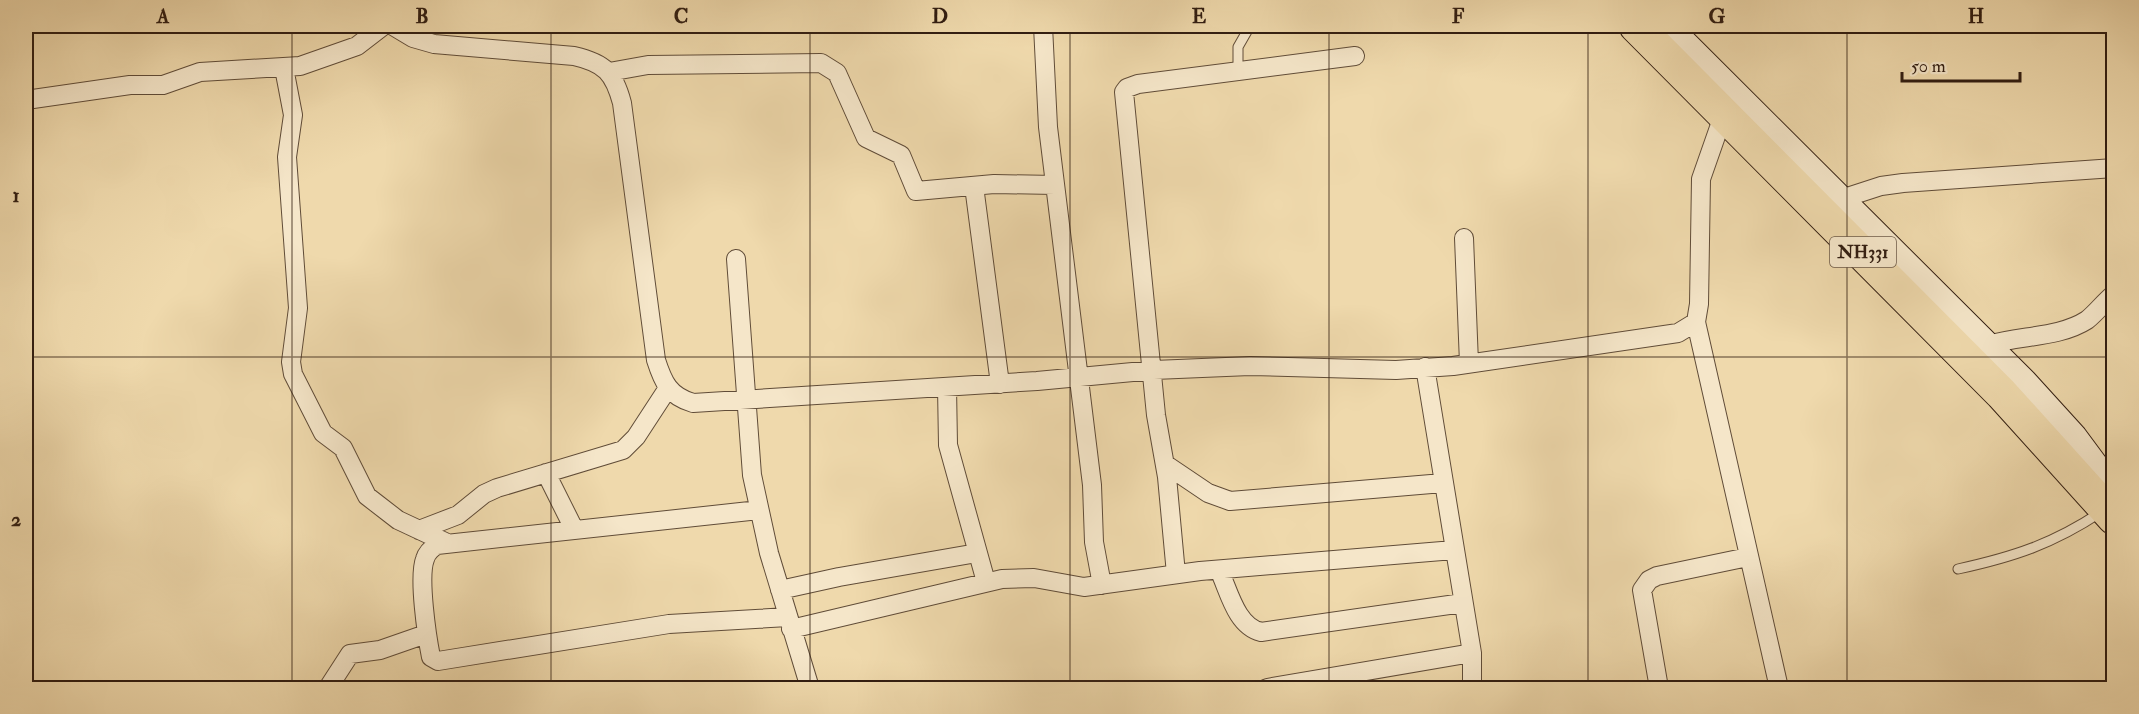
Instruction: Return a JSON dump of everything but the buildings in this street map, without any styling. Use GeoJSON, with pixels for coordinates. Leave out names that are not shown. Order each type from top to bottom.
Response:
{"type":"FeatureCollection","features":[{"type":"Feature","properties":{"kind":"highway","name":"NH331"},"geometry":{"type":"LineString","coordinates":[[1636,26],[2002,394],[2105,506]]}},
{"type":"Feature","properties":{"kind":"street"},"geometry":{"type":"LineString","coordinates":[[26,100],[130,85],[163,85],[200,72],[300,66],[340,53],[367,40],[383,26]]}},
{"type":"Feature","properties":{"kind":"street"},"geometry":{"type":"LineString","coordinates":[[393,26],[413,38],[434,44],[574,56],[593,60],[609,72],[617,85],[622,103],[656,360],[668,388],[682,400],[693,403],[1000,384],[1154,370],[1250,366],[1396,369],[1425,367],[1662,336],[1678,333],[1696,322]]}},
{"type":"Feature","properties":{"kind":"street"},"geometry":{"type":"LineString","coordinates":[[1043,26],[1048,127],[1092,485],[1094,542],[1102,585]]}},
{"type":"Feature","properties":{"kind":"street"},"geometry":{"type":"LineString","coordinates":[[1627,26],[2105,506]]}},
{"type":"Feature","properties":{"kind":"street"},"geometry":{"type":"LineString","coordinates":[[1666,26],[1988,345],[2074,437],[2105,506]]}},
{"type":"Feature","properties":{"kind":"street"},"geometry":{"type":"LineString","coordinates":[[1176,574],[1165,464],[1156,415],[1154,370],[1124,92],[1126,88],[1138,84],[1355,56]]}},
{"type":"Feature","properties":{"kind":"street"},"geometry":{"type":"LineString","coordinates":[[609,72],[648,65],[812,62],[828,65],[841,79],[865,135],[901,155],[914,190],[920,192],[974,186],[1055,185]]}},
{"type":"Feature","properties":{"kind":"street"},"geometry":{"type":"LineString","coordinates":[[284,68],[293,115],[287,157],[298,308],[291,362],[293,374],[322,433],[343,448],[367,496],[385,512],[445,542]]}},
{"type":"Feature","properties":{"kind":"street"},"geometry":{"type":"LineString","coordinates":[[1722,119],[1701,179],[1699,304],[1696,322],[1779,688]]}},
{"type":"Feature","properties":{"kind":"street"},"geometry":{"type":"LineString","coordinates":[[1841,199],[1881,186],[1903,183],[2114,168]]}},
{"type":"Feature","properties":{"kind":"street"},"geometry":{"type":"LineString","coordinates":[[974,186],[1000,384]]}},
{"type":"Feature","properties":{"kind":"street"},"geometry":{"type":"LineString","coordinates":[[1464,238],[1469,363]]}},
{"type":"Feature","properties":{"kind":"street"},"geometry":{"type":"LineString","coordinates":[[736,259],[748,450],[759,510],[780,590],[810,688]]}},
{"type":"Feature","properties":{"kind":"street"},"geometry":{"type":"LineString","coordinates":[[1988,345],[2066,330],[2086,320],[2114,294]]}},
{"type":"Feature","properties":{"kind":"street"},"geometry":{"type":"LineString","coordinates":[[1425,367],[1472,653],[1472,688]]}},
{"type":"Feature","properties":{"kind":"street"},"geometry":{"type":"LineString","coordinates":[[947,387],[948,445],[986,582]]}},
{"type":"Feature","properties":{"kind":"street"},"geometry":{"type":"LineString","coordinates":[[419,530],[458,515],[489,491],[623,450],[636,437],[668,388]]}},
{"type":"Feature","properties":{"kind":"street"},"geometry":{"type":"LineString","coordinates":[[1165,464],[1208,493],[1230,501],[1443,483]]}},
{"type":"Feature","properties":{"kind":"street"},"geometry":{"type":"LineString","coordinates":[[546,473],[574,529]]}},
{"type":"Feature","properties":{"kind":"street"},"geometry":{"type":"LineString","coordinates":[[759,510],[445,542],[428,552],[423,566],[426,634],[431,657],[438,661],[669,624],[790,623],[1018,577],[1076,586],[1102,585],[1176,574],[1454,550]]}},
{"type":"Feature","properties":{"kind":"street"},"geometry":{"type":"LineString","coordinates":[[780,590],[839,577],[977,553]]}},
{"type":"Feature","properties":{"kind":"street"},"geometry":{"type":"LineString","coordinates":[[1659,688],[1642,590],[1644,585],[1657,576],[1748,557]]}},
{"type":"Feature","properties":{"kind":"street"},"geometry":{"type":"LineString","coordinates":[[1219,570],[1244,623],[1251,629],[1261,632],[1463,603]]}},
{"type":"Feature","properties":{"kind":"street"},"geometry":{"type":"LineString","coordinates":[[328,688],[351,654],[380,650],[426,634]]}},
{"type":"Feature","properties":{"kind":"street"},"geometry":{"type":"LineString","coordinates":[[1267,688],[1472,653]]}},
{"type":"Feature","properties":{"kind":"lane"},"geometry":{"type":"LineString","coordinates":[[1239,71],[1238,47],[1250,26]]}},
{"type":"Feature","properties":{"kind":"lane"},"geometry":{"type":"LineString","coordinates":[[1958,569],[2003,559],[2046,544],[2069,534],[2105,506]]}}]}
